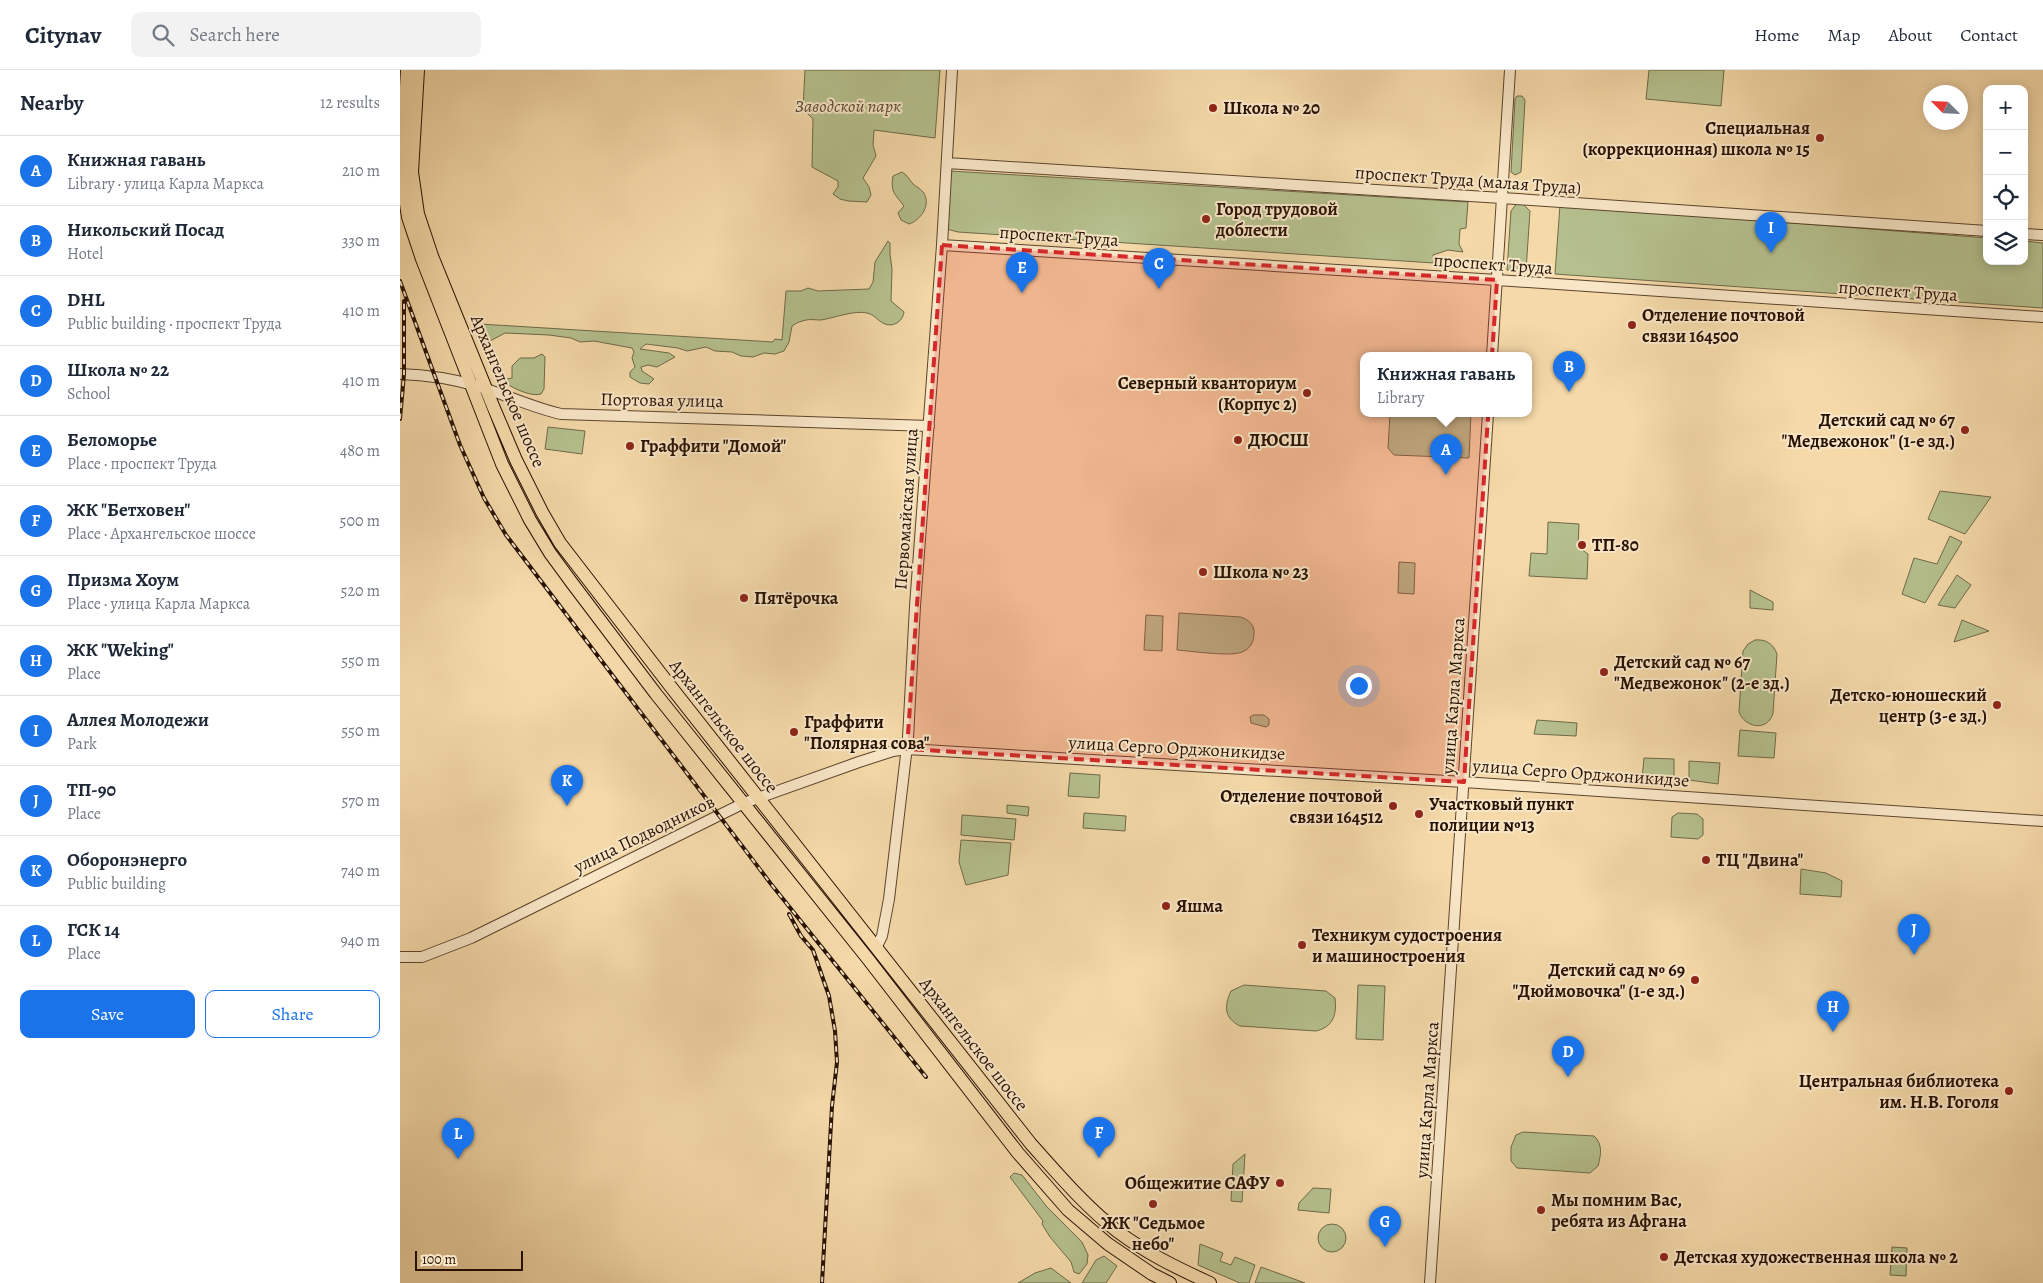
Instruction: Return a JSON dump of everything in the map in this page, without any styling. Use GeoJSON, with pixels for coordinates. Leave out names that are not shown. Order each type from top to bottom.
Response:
{"type":"FeatureCollection","features":[{"type":"Feature","properties":{"kind":"main road","name":"Архангельское шоссе"},"geometry":{"type":"LineString","coordinates":[[407,70],[410,109]]}},
{"type":"Feature","properties":{"kind":"main road","name":"Архангельское шоссе"},"geometry":{"type":"LineString","coordinates":[[418,70],[401,172],[427,258],[472,385],[515,493],[550,553],[656,694],[744,803],[1031,1144],[1088,1206],[1116,1230],[1161,1260],[1210,1283]]}},
{"type":"Feature","properties":{"kind":"main road","name":"Архангельское шоссе"},"geometry":{"type":"LineString","coordinates":[[427,258],[516,460],[560,543],[758,798],[1018,1153],[1068,1210],[1108,1244],[1152,1274],[1170,1283]]}},
{"type":"Feature","properties":{"kind":"street","name":"Первомайская улица"},"geometry":{"type":"LineString","coordinates":[[872,954],[882,936],[889,899],[907,749],[915,606],[942,245],[952,70]]}},
{"type":"Feature","properties":{"kind":"street"},"geometry":{"type":"LineString","coordinates":[[1492,352],[1510,70]]}},
{"type":"Feature","properties":{"kind":"street","name":"проспект Труда (малая Труда)"},"geometry":{"type":"LineString","coordinates":[[947,163],[1983,231]]}},
{"type":"Feature","properties":{"kind":"street"},"geometry":{"type":"LineString","coordinates":[[2028,234],[2043,235]]}},
{"type":"Feature","properties":{"kind":"street","name":"проспект Труда"},"geometry":{"type":"LineString","coordinates":[[942,245],[2043,317]]}},
{"type":"Feature","properties":{"kind":"street","name":"Портовая улица"},"geometry":{"type":"LineString","coordinates":[[400,374],[429,376],[472,385],[524,404],[561,414],[929,426]]}},
{"type":"Feature","properties":{"kind":"street","name":"улица Карла Маркса"},"geometry":{"type":"LineString","coordinates":[[1430,1282],[1488,417]]}},
{"type":"Feature","properties":{"kind":"street","name":"улица Подводников"},"geometry":{"type":"LineString","coordinates":[[400,957],[422,957],[471,938],[744,803],[859,762],[893,751],[907,749]]}},
{"type":"Feature","properties":{"kind":"street","name":"улица Серго Орджоникидзе"},"geometry":{"type":"LineString","coordinates":[[907,749],[1464,782],[2043,821]]}},
{"type":"Feature","properties":{"kind":"highlighted area"},"geometry":{"type":"Polygon","coordinates":[[[942,245],[1497,280],[1464,782],[907,749],[942,245]]]}},
{"type":"Feature","properties":{"kind":"green space","name":"Заводской парк"},"geometry":{"type":"Polygon","coordinates":[[[805,70],[940,70],[935,138],[874,130],[873,145],[876,156],[863,178],[869,187],[871,195],[867,202],[840,199],[833,194],[838,187],[838,181],[812,167],[813,119],[803,109],[805,70]]]}},
{"type":"Feature","properties":{"kind":"green space"},"geometry":{"type":"Polygon","coordinates":[[[1649,70],[1724,70],[1721,106],[1646,99],[1649,70]]]}},
{"type":"Feature","properties":{"kind":"green space"},"geometry":{"type":"Polygon","coordinates":[[[1517,96],[1522,96],[1525,100],[1521,172],[1515,175],[1511,172],[1515,99],[1517,96]]]}},
{"type":"Feature","properties":{"kind":"green space"},"geometry":{"type":"Polygon","coordinates":[[[950,171],[1468,202],[1466,228],[1460,229],[1459,244],[1463,252],[1448,250],[1433,255],[1434,263],[958,232],[947,229],[950,171]]]}},
{"type":"Feature","properties":{"kind":"green space"},"geometry":{"type":"Polygon","coordinates":[[[902,172],[913,184],[921,189],[926,202],[924,211],[918,219],[909,224],[901,220],[898,213],[904,206],[892,186],[893,176],[902,172]]]}},
{"type":"Feature","properties":{"kind":"green space"},"geometry":{"type":"Polygon","coordinates":[[[1517,203],[1523,204],[1530,211],[1526,271],[1507,270],[1511,211],[1517,203]]]}},
{"type":"Feature","properties":{"kind":"green space"},"geometry":{"type":"Polygon","coordinates":[[[1560,205],[1983,238],[1983,265],[2028,265],[2028,241],[2043,243],[2043,308],[1555,274],[1560,205]]]}},
{"type":"Feature","properties":{"kind":"green space"},"geometry":{"type":"Polygon","coordinates":[[[888,241],[890,243],[892,269],[891,301],[904,312],[903,317],[898,322],[887,325],[870,314],[862,312],[821,320],[804,320],[792,326],[789,342],[784,351],[775,354],[764,353],[753,357],[741,356],[732,352],[715,351],[706,347],[687,351],[646,344],[640,349],[669,353],[675,357],[657,367],[648,365],[641,367],[642,371],[654,379],[649,384],[640,383],[630,377],[630,372],[635,367],[632,358],[634,352],[632,348],[594,341],[580,342],[571,338],[549,335],[505,333],[490,341],[485,339],[485,332],[480,326],[480,324],[773,342],[775,339],[782,340],[786,291],[801,291],[808,288],[818,291],[869,289],[873,282],[875,262],[888,241]]]}},
{"type":"Feature","properties":{"kind":"green space"},"geometry":{"type":"Polygon","coordinates":[[[542,354],[545,357],[544,389],[541,394],[523,392],[506,383],[506,379],[512,378],[512,366],[520,358],[534,358],[542,354]]]}},
{"type":"Feature","properties":{"kind":"green space"},"geometry":{"type":"Polygon","coordinates":[[[1390,417],[1471,417],[1469,458],[1394,455],[1388,448],[1390,417]]]}},
{"type":"Feature","properties":{"kind":"green space"},"geometry":{"type":"Polygon","coordinates":[[[548,427],[585,431],[582,454],[545,449],[548,427]]]}},
{"type":"Feature","properties":{"kind":"green space"},"geometry":{"type":"Polygon","coordinates":[[[1940,491],[1991,497],[1965,534],[1928,519],[1940,491]]]}},
{"type":"Feature","properties":{"kind":"green space"},"geometry":{"type":"Polygon","coordinates":[[[1548,522],[1579,524],[1578,547],[1588,554],[1587,579],[1529,576],[1531,553],[1547,554],[1548,522]]]}},
{"type":"Feature","properties":{"kind":"green space"},"geometry":{"type":"Polygon","coordinates":[[[1950,536],[1962,542],[1925,603],[1902,594],[1914,558],[1937,564],[1950,536]]]}},
{"type":"Feature","properties":{"kind":"green space"},"geometry":{"type":"Polygon","coordinates":[[[1399,562],[1415,563],[1414,594],[1398,593],[1399,562]]]}},
{"type":"Feature","properties":{"kind":"green space"},"geometry":{"type":"Polygon","coordinates":[[[1957,575],[1971,585],[1955,608],[1938,605],[1957,575]]]}},
{"type":"Feature","properties":{"kind":"green space"},"geometry":{"type":"Polygon","coordinates":[[[1750,590],[1773,602],[1773,610],[1750,608],[1750,590]]]}},
{"type":"Feature","properties":{"kind":"green space"},"geometry":{"type":"Polygon","coordinates":[[[1179,613],[1241,617],[1252,625],[1254,637],[1247,649],[1237,653],[1220,654],[1177,650],[1179,613]]]}},
{"type":"Feature","properties":{"kind":"green space"},"geometry":{"type":"Polygon","coordinates":[[[1146,615],[1163,616],[1162,651],[1144,650],[1146,615]]]}},
{"type":"Feature","properties":{"kind":"green space"},"geometry":{"type":"Polygon","coordinates":[[[1962,620],[1989,631],[1954,642],[1962,620]]]}},
{"type":"Feature","properties":{"kind":"green space"},"geometry":{"type":"Polygon","coordinates":[[[1755,640],[1768,642],[1777,654],[1773,713],[1766,723],[1756,726],[1746,722],[1739,712],[1743,651],[1748,644],[1755,640]]]}},
{"type":"Feature","properties":{"kind":"green space"},"geometry":{"type":"Polygon","coordinates":[[[1253,715],[1264,715],[1269,719],[1269,725],[1266,727],[1251,723],[1250,717],[1253,715]]]}},
{"type":"Feature","properties":{"kind":"green space"},"geometry":{"type":"Polygon","coordinates":[[[1537,720],[1577,723],[1576,736],[1534,734],[1537,720]]]}},
{"type":"Feature","properties":{"kind":"green space"},"geometry":{"type":"Polygon","coordinates":[[[1740,730],[1776,733],[1774,758],[1738,756],[1740,730]]]}},
{"type":"Feature","properties":{"kind":"green space"},"geometry":{"type":"Polygon","coordinates":[[[1644,758],[1674,759],[1674,782],[1642,779],[1644,758]]]}},
{"type":"Feature","properties":{"kind":"green space"},"geometry":{"type":"Polygon","coordinates":[[[1689,761],[1720,763],[1718,784],[1689,780],[1689,761]]]}},
{"type":"Feature","properties":{"kind":"green space"},"geometry":{"type":"Polygon","coordinates":[[[1070,773],[1100,775],[1099,798],[1068,796],[1070,773]]]}},
{"type":"Feature","properties":{"kind":"green space"},"geometry":{"type":"Polygon","coordinates":[[[1007,805],[1029,807],[1028,816],[1007,813],[1007,805]]]}},
{"type":"Feature","properties":{"kind":"green space"},"geometry":{"type":"Polygon","coordinates":[[[1084,813],[1126,816],[1125,831],[1083,828],[1084,813]]]}},
{"type":"Feature","properties":{"kind":"green space"},"geometry":{"type":"Polygon","coordinates":[[[1678,813],[1697,814],[1703,819],[1703,835],[1698,839],[1671,837],[1672,817],[1678,813]]]}},
{"type":"Feature","properties":{"kind":"green space"},"geometry":{"type":"Polygon","coordinates":[[[962,815],[1016,819],[1014,840],[961,835],[962,815]]]}},
{"type":"Feature","properties":{"kind":"green space"},"geometry":{"type":"Polygon","coordinates":[[[961,840],[1011,843],[1008,875],[966,885],[959,862],[961,840]]]}},
{"type":"Feature","properties":{"kind":"green space"},"geometry":{"type":"Polygon","coordinates":[[[1801,869],[1826,873],[1842,881],[1841,897],[1800,894],[1801,869]]]}},
{"type":"Feature","properties":{"kind":"green space"},"geometry":{"type":"Polygon","coordinates":[[[1244,985],[1326,991],[1335,998],[1333,1019],[1326,1027],[1316,1031],[1240,1026],[1228,1015],[1227,1002],[1231,991],[1244,985]]]}},
{"type":"Feature","properties":{"kind":"green space"},"geometry":{"type":"Polygon","coordinates":[[[1358,985],[1385,986],[1383,1040],[1356,1039],[1358,985]]]}},
{"type":"Feature","properties":{"kind":"green space"},"geometry":{"type":"Polygon","coordinates":[[[1523,1132],[1594,1136],[1600,1146],[1598,1166],[1590,1173],[1517,1168],[1511,1161],[1511,1147],[1516,1135],[1523,1132]]]}},
{"type":"Feature","properties":{"kind":"green space"},"geometry":{"type":"Polygon","coordinates":[[[1245,1154],[1242,1202],[1231,1201],[1233,1164],[1245,1154]]]}},
{"type":"Feature","properties":{"kind":"green space"},"geometry":{"type":"Polygon","coordinates":[[[1014,1173],[1022,1175],[1047,1207],[1082,1242],[1088,1255],[1087,1264],[1079,1274],[1074,1272],[1071,1262],[1050,1237],[1042,1224],[1043,1221],[1010,1177],[1014,1173]]]}},
{"type":"Feature","properties":{"kind":"green space"},"geometry":{"type":"Polygon","coordinates":[[[1313,1188],[1331,1189],[1329,1213],[1298,1210],[1299,1203],[1313,1188]]]}},
{"type":"Feature","properties":{"kind":"green space"},"geometry":{"type":"Polygon","coordinates":[[[1332,1224],[1342,1228],[1346,1238],[1342,1248],[1332,1252],[1322,1248],[1318,1238],[1322,1228],[1332,1224]]]}},
{"type":"Feature","properties":{"kind":"green space"},"geometry":{"type":"Polygon","coordinates":[[[1200,1244],[1223,1253],[1220,1261],[1231,1265],[1235,1257],[1255,1265],[1249,1283],[1240,1283],[1198,1265],[1200,1244]]]}},
{"type":"Feature","properties":{"kind":"green space"},"geometry":{"type":"Polygon","coordinates":[[[1892,1247],[1907,1248],[1906,1276],[1890,1275],[1892,1247]]]}},
{"type":"Feature","properties":{"kind":"green space"},"geometry":{"type":"Polygon","coordinates":[[[1104,1256],[1117,1266],[1106,1283],[1082,1283],[1096,1260],[1104,1256]]]}},
{"type":"Feature","properties":{"kind":"green space"},"geometry":{"type":"Polygon","coordinates":[[[1261,1267],[1305,1283],[1255,1283],[1261,1267]]]}},
{"type":"Feature","properties":{"kind":"green space"},"geometry":{"type":"Polygon","coordinates":[[[1051,1268],[1071,1283],[1018,1283],[1035,1273],[1051,1268]]]}},
{"type":"Feature","properties":{"kind":"railway"},"geometry":{"type":"LineString","coordinates":[[400,281],[460,445],[484,498],[506,535],[771,884],[926,1077]]}},
{"type":"Feature","properties":{"kind":"railway"},"geometry":{"type":"LineString","coordinates":[[400,419],[404,374],[404,301]]}},
{"type":"Feature","properties":{"kind":"railway"},"geometry":{"type":"LineString","coordinates":[[789,914],[801,936],[813,950],[829,996],[835,1031],[837,1062],[832,1106],[822,1283]]}},
{"type":"Feature","properties":{"kind":"place","name":"Школа № 20"},"geometry":{"type":"Point","coordinates":[1213,108]}},
{"type":"Feature","properties":{"kind":"place","name":"Специальная (коррекционная) школа № 15"},"geometry":{"type":"Point","coordinates":[1820,138]}},
{"type":"Feature","properties":{"kind":"place","name":"Город трудовой доблести"},"geometry":{"type":"Point","coordinates":[1206,219]}},
{"type":"Feature","properties":{"kind":"place","name":"Аллея Молодежи"},"geometry":{"type":"Point","coordinates":[1771,253]}},
{"type":"Feature","properties":{"kind":"place","name":"DHL"},"geometry":{"type":"Point","coordinates":[1159,289]}},
{"type":"Feature","properties":{"kind":"place","name":"Беломорье"},"geometry":{"type":"Point","coordinates":[1022,293]}},
{"type":"Feature","properties":{"kind":"place","name":"Отделение почтовой связи 164500"},"geometry":{"type":"Point","coordinates":[1632,325]}},
{"type":"Feature","properties":{"kind":"place","name":"Никольский Посад"},"geometry":{"type":"Point","coordinates":[1569,392]}},
{"type":"Feature","properties":{"kind":"place","name":"Северный кванториум (Корпус 2)"},"geometry":{"type":"Point","coordinates":[1307,393]}},
{"type":"Feature","properties":{"kind":"place","name":"Детский сад № 67 \"Медвежонок\" (1-е зд.)"},"geometry":{"type":"Point","coordinates":[1965,430]}},
{"type":"Feature","properties":{"kind":"place","name":"ДЮСШ"},"geometry":{"type":"Point","coordinates":[1238,440]}},
{"type":"Feature","properties":{"kind":"place","name":"Граффити \"Домой\""},"geometry":{"type":"Point","coordinates":[630,446]}},
{"type":"Feature","properties":{"kind":"place","name":"Книжная гавань"},"geometry":{"type":"Point","coordinates":[1446,475]}},
{"type":"Feature","properties":{"kind":"place","name":"ТП-80"},"geometry":{"type":"Point","coordinates":[1582,545]}},
{"type":"Feature","properties":{"kind":"place","name":"Школа № 23"},"geometry":{"type":"Point","coordinates":[1203,572]}},
{"type":"Feature","properties":{"kind":"place","name":"Пятёрочка"},"geometry":{"type":"Point","coordinates":[744,598]}},
{"type":"Feature","properties":{"kind":"place","name":"Детский сад № 67 \"Медвежонок\" (2-е зд.)"},"geometry":{"type":"Point","coordinates":[1604,672]}},
{"type":"Feature","properties":{"kind":"place","name":"Детско-юношеский центр (3-е зд.)"},"geometry":{"type":"Point","coordinates":[1997,705]}},
{"type":"Feature","properties":{"kind":"place","name":"Граффити \"Полярная сова\""},"geometry":{"type":"Point","coordinates":[794,732]}},
{"type":"Feature","properties":{"kind":"place","name":"Оборонэнерго"},"geometry":{"type":"Point","coordinates":[567,806]}},
{"type":"Feature","properties":{"kind":"place","name":"Отделение почтовой связи 164512"},"geometry":{"type":"Point","coordinates":[1393,806]}},
{"type":"Feature","properties":{"kind":"place","name":"Участковый пункт полиции №13"},"geometry":{"type":"Point","coordinates":[1419,814]}},
{"type":"Feature","properties":{"kind":"place","name":"ТЦ \"Двина\""},"geometry":{"type":"Point","coordinates":[1706,860]}},
{"type":"Feature","properties":{"kind":"place","name":"Яшма"},"geometry":{"type":"Point","coordinates":[1166,906]}},
{"type":"Feature","properties":{"kind":"place","name":"Техникум судостроения и машиностроения"},"geometry":{"type":"Point","coordinates":[1302,945]}},
{"type":"Feature","properties":{"kind":"place","name":"ТП-90"},"geometry":{"type":"Point","coordinates":[1914,955]}},
{"type":"Feature","properties":{"kind":"place","name":"Детский сад № 69 \"Дюймовочка\" (1-е зд.)"},"geometry":{"type":"Point","coordinates":[1695,980]}},
{"type":"Feature","properties":{"kind":"place","name":"ЖК \"Weking\""},"geometry":{"type":"Point","coordinates":[1833,1032]}},
{"type":"Feature","properties":{"kind":"place","name":"Школа № 22"},"geometry":{"type":"Point","coordinates":[1568,1077]}},
{"type":"Feature","properties":{"kind":"place","name":"Центральная библиотека им. Н.В. Гоголя"},"geometry":{"type":"Point","coordinates":[2009,1091]}},
{"type":"Feature","properties":{"kind":"place","name":"ЖК \"Бетховен\""},"geometry":{"type":"Point","coordinates":[1099,1158]}},
{"type":"Feature","properties":{"kind":"place","name":"ГСК 14"},"geometry":{"type":"Point","coordinates":[458,1159]}},
{"type":"Feature","properties":{"kind":"place","name":"Общежитие САФУ"},"geometry":{"type":"Point","coordinates":[1280,1183]}},
{"type":"Feature","properties":{"kind":"place","name":"ЖК \"Седьмое небо\""},"geometry":{"type":"Point","coordinates":[1153,1204]}},
{"type":"Feature","properties":{"kind":"place","name":"Мы помним Вас, ребята из Афгана"},"geometry":{"type":"Point","coordinates":[1541,1210]}},
{"type":"Feature","properties":{"kind":"place","name":"Призма Хоум"},"geometry":{"type":"Point","coordinates":[1385,1247]}},
{"type":"Feature","properties":{"kind":"place","name":"Детская художественная школа № 2"},"geometry":{"type":"Point","coordinates":[1664,1257]}}]}
